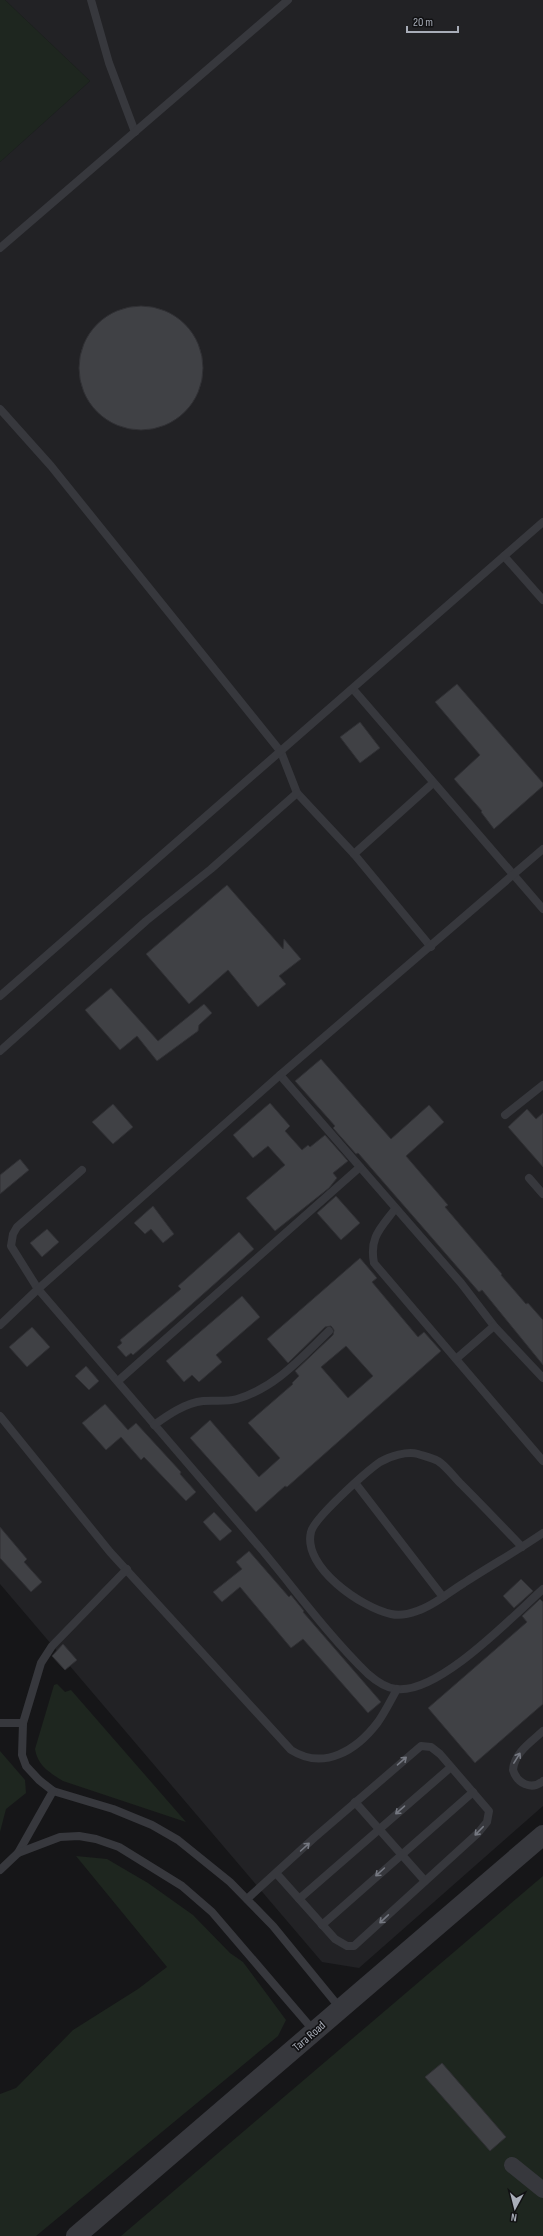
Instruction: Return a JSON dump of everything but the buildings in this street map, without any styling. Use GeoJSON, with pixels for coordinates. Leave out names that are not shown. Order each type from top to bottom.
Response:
{"type":"FeatureCollection","features":[{"type":"Feature","properties":{"kind":"street","name":"Tara Road"},"geometry":{"type":"LineString","coordinates":[[76,2236],[543,1836]]}},
{"type":"Feature","properties":{"kind":"street"},"geometry":{"type":"LineString","coordinates":[[512,2165],[543,2190]]}},
{"type":"Feature","properties":{"kind":"lane"},"geometry":{"type":"LineString","coordinates":[[91,0],[109,62],[135,132]]}},
{"type":"Feature","properties":{"kind":"lane"},"geometry":{"type":"LineString","coordinates":[[0,248],[288,0]]}},
{"type":"Feature","properties":{"kind":"lane"},"geometry":{"type":"LineString","coordinates":[[0,409],[51,466],[282,752],[297,793],[354,854],[431,947]]}},
{"type":"Feature","properties":{"kind":"lane"},"geometry":{"type":"LineString","coordinates":[[0,996],[282,752],[543,522]]}},
{"type":"Feature","properties":{"kind":"lane"},"geometry":{"type":"LineString","coordinates":[[504,556],[543,600]]}},
{"type":"Feature","properties":{"kind":"lane"},"geometry":{"type":"LineString","coordinates":[[353,689],[543,909]]}},
{"type":"Feature","properties":{"kind":"lane"},"geometry":{"type":"LineString","coordinates":[[354,854],[433,783]]}},
{"type":"Feature","properties":{"kind":"lane"},"geometry":{"type":"LineString","coordinates":[[0,1051],[146,921],[211,869],[297,793]]}},
{"type":"Feature","properties":{"kind":"lane"},"geometry":{"type":"LineString","coordinates":[[0,1325],[38,1289],[280,1075],[431,947],[543,849]]}},
{"type":"Feature","properties":{"kind":"lane"},"geometry":{"type":"LineString","coordinates":[[280,1075],[395,1209],[461,1283],[494,1326],[543,1378]]}},
{"type":"Feature","properties":{"kind":"lane"},"geometry":{"type":"LineString","coordinates":[[505,1115],[543,1085]]}},
{"type":"Feature","properties":{"kind":"lane"},"geometry":{"type":"LineString","coordinates":[[118,1382],[360,1167]]}},
{"type":"Feature","properties":{"kind":"lane"},"geometry":{"type":"LineString","coordinates":[[82,1170],[17,1227],[13,1234],[11,1246],[38,1289],[262,1550],[337,1642],[370,1676],[382,1684],[397,1690],[428,1682],[449,1671],[473,1653],[543,1589]]}},
{"type":"Feature","properties":{"kind":"lane"},"geometry":{"type":"LineString","coordinates":[[529,1178],[543,1194]]}},
{"type":"Feature","properties":{"kind":"lane"},"geometry":{"type":"LineString","coordinates":[[395,1209],[374,1237],[371,1249],[374,1263],[543,1461]]}},
{"type":"Feature","properties":{"kind":"lane"},"geometry":{"type":"LineString","coordinates":[[456,1359],[494,1326]]}},
{"type":"Feature","properties":{"kind":"lane"},"geometry":{"type":"LineString","coordinates":[[154,1425],[180,1408],[202,1401],[236,1399],[264,1388],[286,1372],[329,1331]]}},
{"type":"Feature","properties":{"kind":"lane"},"geometry":{"type":"LineString","coordinates":[[0,1416],[110,1552],[291,1750],[303,1758],[334,1757],[350,1749],[378,1722],[397,1690]]}},
{"type":"Feature","properties":{"kind":"lane"},"geometry":{"type":"LineString","coordinates":[[522,1547],[438,1461],[416,1453],[395,1455],[380,1462],[320,1516],[311,1532],[310,1544],[313,1556],[321,1568],[353,1597],[371,1608],[392,1614],[402,1615],[419,1611],[444,1597],[522,1547],[543,1533]]}},
{"type":"Feature","properties":{"kind":"lane"},"geometry":{"type":"LineString","coordinates":[[356,1484],[444,1597]]}},
{"type":"Feature","properties":{"kind":"lane"},"geometry":{"type":"LineString","coordinates":[[127,1570],[52,1646],[41,1663],[24,1723],[22,1754],[26,1766],[39,1780],[53,1791],[113,1809],[152,1825],[178,1840],[230,1882],[247,1899],[272,1926],[340,2009]]}},
{"type":"Feature","properties":{"kind":"lane"},"geometry":{"type":"LineString","coordinates":[[0,1723],[24,1723]]}},
{"type":"Feature","properties":{"kind":"lane"},"geometry":{"type":"LineString","coordinates":[[543,1731],[521,1751],[516,1758],[513,1770],[523,1784],[536,1785],[543,1781]]}},
{"type":"Feature","properties":{"kind":"lane"},"geometry":{"type":"LineString","coordinates":[[247,1899],[355,1802],[421,1746],[431,1747],[451,1766],[489,1811],[487,1822],[354,1946],[347,1946],[338,1942],[276,1873]]}},
{"type":"Feature","properties":{"kind":"lane"},"geometry":{"type":"LineString","coordinates":[[299,1899],[451,1766]]}},
{"type":"Feature","properties":{"kind":"lane"},"geometry":{"type":"LineString","coordinates":[[0,1870],[18,1853],[53,1791]]}},
{"type":"Feature","properties":{"kind":"lane"},"geometry":{"type":"LineString","coordinates":[[322,1925],[473,1792]]}},
{"type":"Feature","properties":{"kind":"lane"},"geometry":{"type":"LineString","coordinates":[[355,1802],[425,1881]]}},
{"type":"Feature","properties":{"kind":"lane"},"geometry":{"type":"LineString","coordinates":[[18,1853],[60,1837],[78,1836],[96,1839],[119,1847],[144,1862],[182,1886],[212,1912],[314,2032]]}},
{"type":"Feature","properties":{"kind":"shaded area"},"geometry":{"type":"Polygon","coordinates":[[[0,0],[5,0],[90,81],[0,162],[0,0]]]}},
{"type":"Feature","properties":{"kind":"shaded area"},"geometry":{"type":"Polygon","coordinates":[[[5,0],[543,0],[543,1806],[359,1968],[322,1962],[0,1584],[0,162],[90,81],[5,0]]]}},
{"type":"Feature","properties":{"kind":"shaded area"},"geometry":{"type":"Polygon","coordinates":[[[57,1684],[65,1692],[71,1690],[186,1822],[63,1781],[53,1775],[41,1764],[36,1755],[35,1749],[54,1685],[57,1684]]]}},
{"type":"Feature","properties":{"kind":"shaded area"},"geometry":{"type":"Polygon","coordinates":[[[0,1751],[25,1780],[26,1793],[6,1809],[0,1832],[0,1751]]]}},
{"type":"Feature","properties":{"kind":"shaded area"},"geometry":{"type":"Polygon","coordinates":[[[76,1856],[107,1859],[148,1883],[193,1915],[230,1953],[243,1962],[286,2020],[278,2036],[36,2236],[0,2236],[0,2094],[16,2088],[73,2030],[138,1989],[167,1967],[76,1856]]]}},
{"type":"Feature","properties":{"kind":"shaded area"},"geometry":{"type":"Polygon","coordinates":[[[543,1876],[543,2236],[121,2236],[543,1876]]]}}]}
